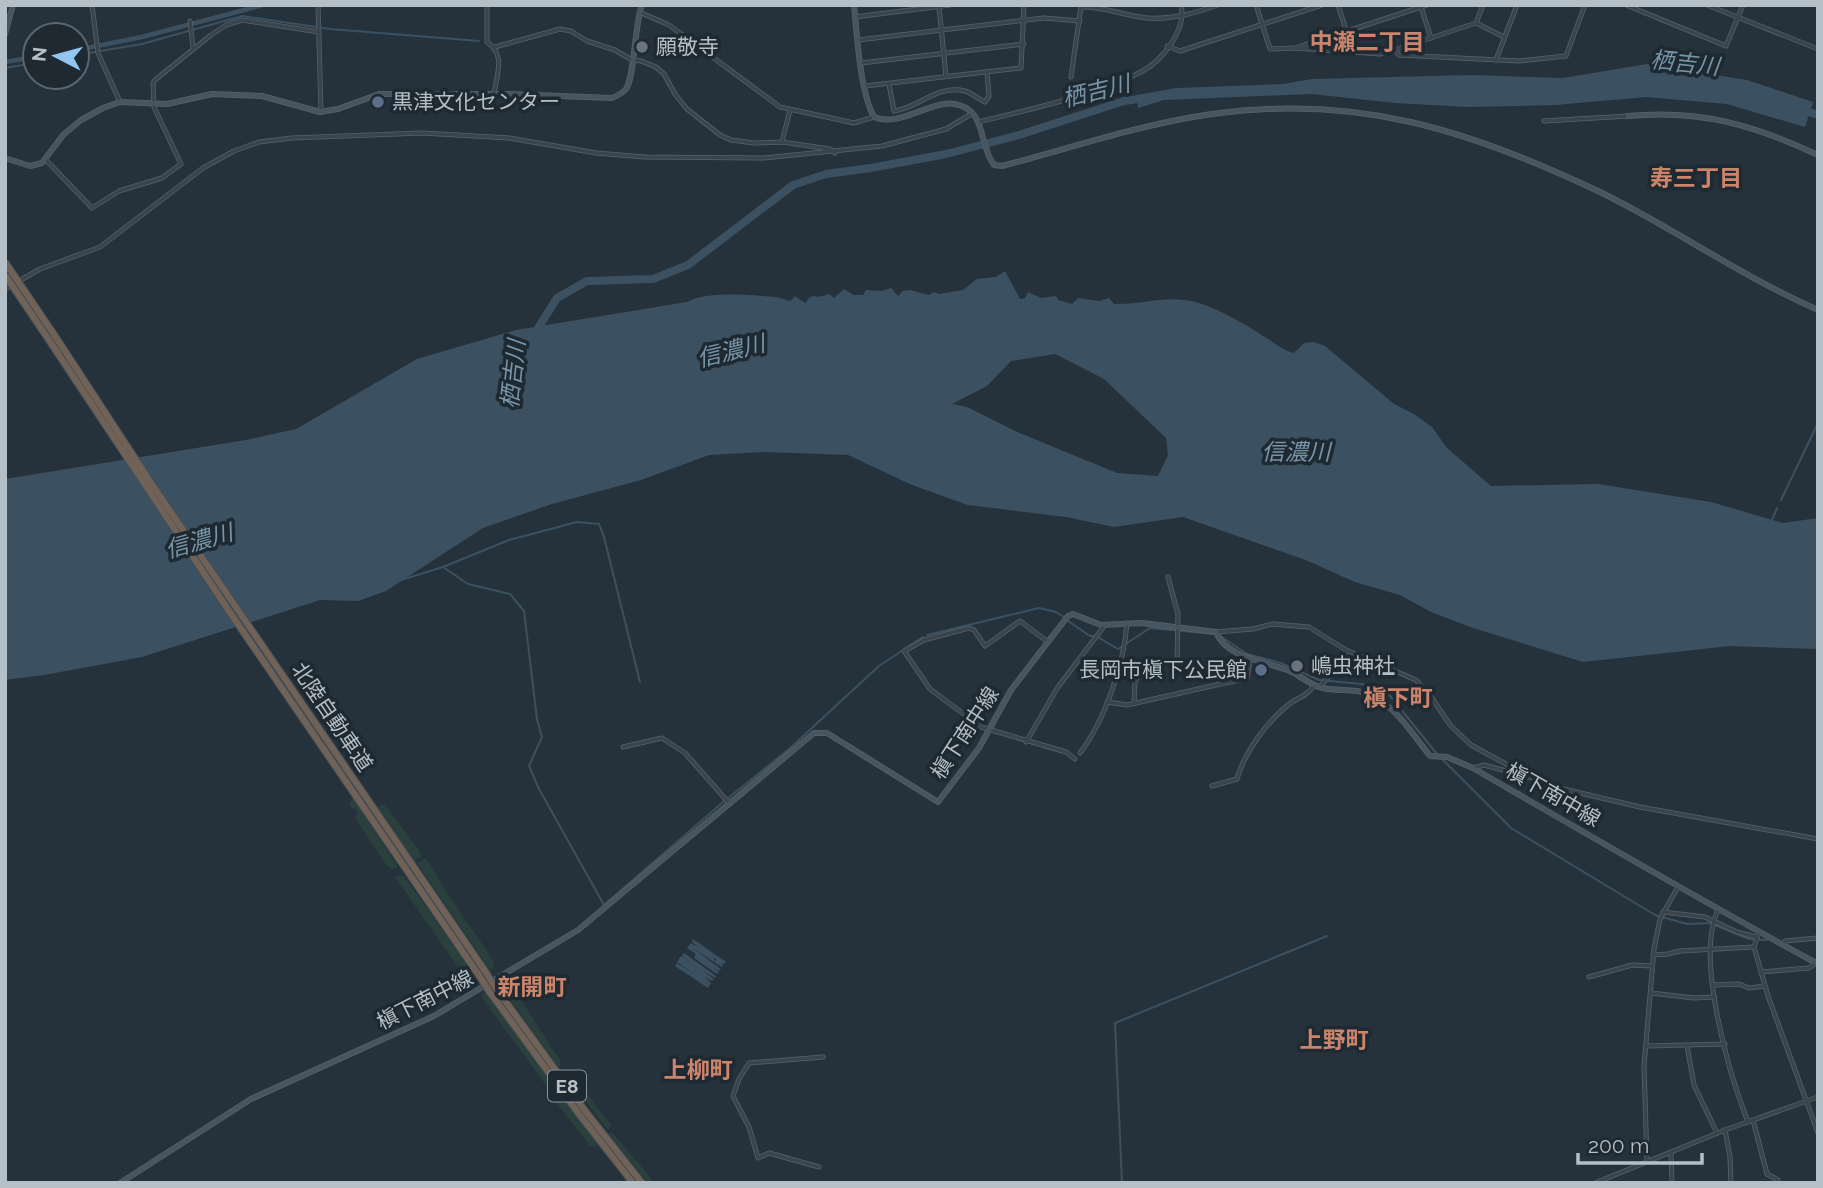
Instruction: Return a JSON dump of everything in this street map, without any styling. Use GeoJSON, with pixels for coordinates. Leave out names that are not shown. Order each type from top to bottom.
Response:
{"type":"FeatureCollection","features":[{"type":"Feature","properties":{"kind":"highway","name":"北陸自動車道"},"geometry":{"type":"LineString","coordinates":[[5,261],[481,973],[565,1096],[633,1183]]}},
{"type":"Feature","properties":{"kind":"highway","name":"北陸自動車道"},"geometry":{"type":"LineString","coordinates":[[5,275],[229,611],[360,795]]}},
{"type":"Feature","properties":{"kind":"highway","name":"北陸自動車道"},"geometry":{"type":"LineString","coordinates":[[492,989],[642,1183]]}},
{"type":"Feature","properties":{"kind":"street"},"geometry":{"type":"LineString","coordinates":[[5,34],[13,5]]}},
{"type":"Feature","properties":{"kind":"street"},"geometry":{"type":"LineString","coordinates":[[92,5],[95,43],[120,102]]}},
{"type":"Feature","properties":{"kind":"street"},"geometry":{"type":"LineString","coordinates":[[317,5],[320,32],[320,112]]}},
{"type":"Feature","properties":{"kind":"street"},"geometry":{"type":"LineString","coordinates":[[486,5],[487,42],[495,47],[499,54],[494,94]]}},
{"type":"Feature","properties":{"kind":"street"},"geometry":{"type":"LineString","coordinates":[[5,158],[30,166],[46,160],[64,135],[81,120],[120,102],[171,103],[212,94],[262,96],[320,112],[379,94],[612,97],[627,88],[642,5]]}},
{"type":"Feature","properties":{"kind":"street"},"geometry":{"type":"LineString","coordinates":[[854,5],[868,104],[874,117]]}},
{"type":"Feature","properties":{"kind":"street"},"geometry":{"type":"LineString","coordinates":[[855,17],[950,5]]}},
{"type":"Feature","properties":{"kind":"street"},"geometry":{"type":"LineString","coordinates":[[865,86],[1021,68],[1024,5]]}},
{"type":"Feature","properties":{"kind":"street"},"geometry":{"type":"LineString","coordinates":[[980,124],[1077,97],[1146,68],[1178,30],[1182,16],[1181,5]]}},
{"type":"Feature","properties":{"kind":"street"},"geometry":{"type":"LineString","coordinates":[[1071,77],[1081,6],[1149,18],[1182,16],[1218,5]]}},
{"type":"Feature","properties":{"kind":"street"},"geometry":{"type":"LineString","coordinates":[[1256,5],[1270,50],[1296,48],[1381,54],[1476,23],[1504,37]]}},
{"type":"Feature","properties":{"kind":"street"},"geometry":{"type":"LineString","coordinates":[[1167,46],[1180,51],[1322,5]]}},
{"type":"Feature","properties":{"kind":"street"},"geometry":{"type":"LineString","coordinates":[[1338,5],[1353,52]]}},
{"type":"Feature","properties":{"kind":"street"},"geometry":{"type":"LineString","coordinates":[[1296,48],[1427,5]]}},
{"type":"Feature","properties":{"kind":"street"},"geometry":{"type":"LineString","coordinates":[[1476,23],[1483,5]]}},
{"type":"Feature","properties":{"kind":"street"},"geometry":{"type":"LineString","coordinates":[[1496,60],[1517,5]]}},
{"type":"Feature","properties":{"kind":"street"},"geometry":{"type":"LineString","coordinates":[[1394,50],[1397,54],[1404,55],[1496,60],[1532,61],[1566,56],[1585,5]]}},
{"type":"Feature","properties":{"kind":"street"},"geometry":{"type":"LineString","coordinates":[[1626,5],[1726,46],[1743,5]]}},
{"type":"Feature","properties":{"kind":"street"},"geometry":{"type":"LineString","coordinates":[[1707,5],[1818,50]]}},
{"type":"Feature","properties":{"kind":"street"},"geometry":{"type":"LineString","coordinates":[[939,6],[947,77]]}},
{"type":"Feature","properties":{"kind":"street"},"geometry":{"type":"LineString","coordinates":[[1421,6],[1431,38]]}},
{"type":"Feature","properties":{"kind":"street"},"geometry":{"type":"LineString","coordinates":[[639,12],[670,25],[772,103],[790,110],[854,123],[874,117],[880,119],[907,116],[951,103],[963,107],[973,113],[980,124],[992,163],[1002,166],[1143,128],[1222,113],[1304,109],[1380,114],[1444,130],[1551,170],[1628,207],[1762,284],[1818,310]]}},
{"type":"Feature","properties":{"kind":"street"},"geometry":{"type":"LineString","coordinates":[[858,40],[1044,18],[1080,21]]}},
{"type":"Feature","properties":{"kind":"street"},"geometry":{"type":"LineString","coordinates":[[46,160],[92,208],[119,191],[162,178],[181,164],[162,128],[153,103],[152,82],[193,47],[226,24],[242,20],[320,32]]}},
{"type":"Feature","properties":{"kind":"street"},"geometry":{"type":"LineString","coordinates":[[190,21],[193,47]]}},
{"type":"Feature","properties":{"kind":"street"},"geometry":{"type":"LineString","coordinates":[[495,47],[560,29],[578,33],[587,41],[660,70],[682,104],[720,135],[745,143],[782,142],[830,149],[835,153]]}},
{"type":"Feature","properties":{"kind":"street"},"geometry":{"type":"LineString","coordinates":[[861,63],[1024,44]]}},
{"type":"Feature","properties":{"kind":"street"},"geometry":{"type":"LineString","coordinates":[[889,84],[894,111],[910,107],[948,89],[968,92],[985,102],[989,96],[987,72]]}},
{"type":"Feature","properties":{"kind":"street"},"geometry":{"type":"LineString","coordinates":[[782,142],[790,110]]}},
{"type":"Feature","properties":{"kind":"street"},"geometry":{"type":"LineString","coordinates":[[5,289],[40,269],[100,247],[203,168],[221,157],[271,140],[422,133],[509,138],[596,153],[645,158],[739,159],[835,153],[883,146],[937,132],[959,123],[973,113]]}},
{"type":"Feature","properties":{"kind":"street"},"geometry":{"type":"LineString","coordinates":[[1544,121],[1671,113],[1709,117],[1771,135],[1818,155]]}},
{"type":"Feature","properties":{"kind":"street"},"geometry":{"type":"LineString","coordinates":[[1134,703],[1135,682],[1144,662],[1177,663],[1177,610],[1168,577]]}},
{"type":"Feature","properties":{"kind":"street","name":"槇下南中線"},"geometry":{"type":"LineString","coordinates":[[120,1183],[251,1098],[434,1016],[547,950],[588,922],[818,732],[827,733],[938,802],[975,754],[1011,690],[1070,614],[1079,615],[1097,624],[1127,623],[1216,632],[1221,640],[1250,660],[1286,670],[1317,686],[1350,689],[1377,698],[1402,722],[1430,756],[1447,757],[1473,768],[1651,869],[1758,934],[1817,964]]}},
{"type":"Feature","properties":{"kind":"street"},"geometry":{"type":"LineString","coordinates":[[1048,642],[1020,621],[985,646],[974,630],[969,628],[924,640],[904,652],[936,694],[989,730],[1066,752],[1075,759]]}},
{"type":"Feature","properties":{"kind":"street"},"geometry":{"type":"LineString","coordinates":[[1080,753],[1107,702],[1119,667],[1127,623]]}},
{"type":"Feature","properties":{"kind":"street"},"geometry":{"type":"LineString","coordinates":[[1026,742],[1058,687],[1098,637],[1105,624]]}},
{"type":"Feature","properties":{"kind":"street"},"geometry":{"type":"LineString","coordinates":[[1216,632],[1253,629],[1273,624],[1305,626],[1346,650],[1416,680],[1461,737],[1530,777]]}},
{"type":"Feature","properties":{"kind":"street"},"geometry":{"type":"LineString","coordinates":[[1212,786],[1237,779],[1243,761],[1273,720],[1340,665],[1346,650]]}},
{"type":"Feature","properties":{"kind":"street"},"geometry":{"type":"LineString","coordinates":[[1107,702],[1122,706],[1247,678],[1250,660]]}},
{"type":"Feature","properties":{"kind":"street"},"geometry":{"type":"LineString","coordinates":[[623,747],[662,738],[685,753],[729,803]]}},
{"type":"Feature","properties":{"kind":"street"},"geometry":{"type":"LineString","coordinates":[[1473,768],[1484,765],[1530,777],[1564,790],[1622,803],[1818,839]]}},
{"type":"Feature","properties":{"kind":"street"},"geometry":{"type":"LineString","coordinates":[[1647,1161],[1644,1066],[1653,955],[1663,912],[1678,887]]}},
{"type":"Feature","properties":{"kind":"street"},"geometry":{"type":"LineString","coordinates":[[1718,910],[1713,920],[1711,950],[1714,997],[1734,1086],[1751,1121],[1767,1174],[1778,1180],[1778,1183]]}},
{"type":"Feature","properties":{"kind":"street"},"geometry":{"type":"LineString","coordinates":[[1663,912],[1702,916],[1737,932],[1758,934],[1755,947],[1765,986],[1818,1133]]}},
{"type":"Feature","properties":{"kind":"street"},"geometry":{"type":"LineString","coordinates":[[1783,945],[1785,941],[1818,938]]}},
{"type":"Feature","properties":{"kind":"street"},"geometry":{"type":"LineString","coordinates":[[1653,955],[1755,947]]}},
{"type":"Feature","properties":{"kind":"street"},"geometry":{"type":"LineString","coordinates":[[1761,972],[1809,968],[1817,964]]}},
{"type":"Feature","properties":{"kind":"street"},"geometry":{"type":"LineString","coordinates":[[1589,977],[1632,965],[1653,966]]}},
{"type":"Feature","properties":{"kind":"street"},"geometry":{"type":"LineString","coordinates":[[1714,985],[1739,984],[1749,988],[1765,986]]}},
{"type":"Feature","properties":{"kind":"street"},"geometry":{"type":"LineString","coordinates":[[1651,993],[1694,998],[1714,997]]}},
{"type":"Feature","properties":{"kind":"street"},"geometry":{"type":"LineString","coordinates":[[1646,1046],[1725,1044]]}},
{"type":"Feature","properties":{"kind":"street"},"geometry":{"type":"LineString","coordinates":[[1687,1046],[1694,1085],[1717,1133]]}},
{"type":"Feature","properties":{"kind":"street"},"geometry":{"type":"LineString","coordinates":[[820,1167],[769,1153],[758,1158],[750,1127],[733,1097],[739,1079],[749,1063],[823,1057]]}},
{"type":"Feature","properties":{"kind":"street"},"geometry":{"type":"LineString","coordinates":[[1595,1183],[1717,1133],[1818,1097]]}},
{"type":"Feature","properties":{"kind":"street"},"geometry":{"type":"LineString","coordinates":[[1725,1130],[1731,1157],[1731,1183]]}},
{"type":"Feature","properties":{"kind":"street"},"geometry":{"type":"LineString","coordinates":[[1671,1153],[1672,1183]]}},
{"type":"Feature","properties":{"kind":"street"},"geometry":{"type":"LineString","coordinates":[[130,1176],[131,1183]]}},
{"type":"Feature","properties":{"kind":"green space"},"geometry":{"type":"Polygon","coordinates":[[[353,798],[398,867],[393,869],[387,866],[355,818],[358,813],[349,804],[353,798]]]}},
{"type":"Feature","properties":{"kind":"green space"},"geometry":{"type":"Polygon","coordinates":[[[385,804],[421,857],[414,860],[378,807],[385,804]]]}},
{"type":"Feature","properties":{"kind":"green space"},"geometry":{"type":"Polygon","coordinates":[[[426,858],[489,954],[494,964],[493,969],[490,970],[417,863],[426,858]]]}},
{"type":"Feature","properties":{"kind":"green space"},"geometry":{"type":"Polygon","coordinates":[[[404,876],[476,977],[467,979],[460,970],[395,877],[404,876]]]}},
{"type":"Feature","properties":{"kind":"green space"},"geometry":{"type":"Polygon","coordinates":[[[505,981],[511,985],[560,1060],[559,1068],[499,983],[505,981]]]}},
{"type":"Feature","properties":{"kind":"green space"},"geometry":{"type":"Polygon","coordinates":[[[487,991],[551,1082],[549,1086],[483,999],[482,995],[487,991]]]}},
{"type":"Feature","properties":{"kind":"green space"},"geometry":{"type":"Polygon","coordinates":[[[567,1068],[611,1125],[608,1130],[563,1072],[567,1068]]]}},
{"type":"Feature","properties":{"kind":"green space"},"geometry":{"type":"Polygon","coordinates":[[[555,1085],[598,1145],[596,1147],[590,1146],[549,1092],[555,1085]]]}},
{"type":"Feature","properties":{"kind":"green space"},"geometry":{"type":"Polygon","coordinates":[[[612,1132],[655,1183],[648,1183],[609,1134],[612,1132]]]}},
{"type":"Feature","properties":{"kind":"water"},"geometry":{"type":"Polygon","coordinates":[[[1647,64],[1747,80],[1813,102],[1805,127],[1727,104],[1646,97],[1556,105],[1467,107],[1312,94],[1164,100],[1138,108],[1137,95],[1176,88],[1283,84],[1312,79],[1471,75],[1563,78],[1647,64]]]}},
{"type":"Feature","properties":{"kind":"water","name":"信濃川"},"geometry":{"type":"Polygon","coordinates":[[[1005,271],[1020,299],[1025,298],[1028,292],[1041,298],[1056,296],[1058,300],[1072,304],[1078,298],[1099,301],[1109,298],[1114,304],[1185,300],[1224,313],[1287,351],[1294,353],[1304,343],[1314,342],[1325,346],[1394,404],[1432,427],[1447,448],[1491,486],[1598,484],[1711,502],[1783,523],[1818,518],[1818,649],[1730,646],[1583,662],[1470,627],[1431,612],[1400,595],[1355,582],[1308,561],[1183,517],[1114,527],[1066,517],[968,505],[912,485],[848,455],[766,452],[709,455],[641,480],[552,504],[483,528],[386,591],[358,601],[320,600],[142,657],[5,680],[5,479],[246,440],[296,429],[417,359],[516,330],[687,302],[706,296],[754,295],[790,301],[795,296],[805,303],[815,296],[829,294],[834,298],[844,289],[854,295],[863,295],[866,290],[882,291],[891,288],[898,296],[903,291],[910,290],[929,295],[934,292],[939,294],[963,290],[977,279],[996,277],[1005,271]],[[1055,354],[1011,361],[987,386],[952,404],[967,407],[1015,431],[1117,473],[1158,476],[1168,455],[1166,438],[1104,379],[1055,354]]]}},
{"type":"Feature","properties":{"kind":"water"},"geometry":{"type":"Polygon","coordinates":[[[693,939],[726,962],[721,963],[722,967],[714,962],[691,947],[721,969],[719,971],[713,967],[719,972],[717,974],[694,958],[696,954],[687,948],[691,943],[700,948],[692,942],[693,939]]]}},
{"type":"Feature","properties":{"kind":"water"},"geometry":{"type":"Polygon","coordinates":[[[684,953],[716,976],[715,978],[701,970],[714,979],[712,981],[705,977],[711,983],[708,988],[675,966],[677,963],[694,974],[677,962],[681,956],[691,962],[682,956],[684,953]]]}},
{"type":"Feature","properties":{"kind":"waterway"},"geometry":{"type":"LineString","coordinates":[[91,47],[142,37],[263,5]]}},
{"type":"Feature","properties":{"kind":"waterway"},"geometry":{"type":"LineString","coordinates":[[91,53],[142,44],[242,16],[330,29],[479,41]]}},
{"type":"Feature","properties":{"kind":"waterway"},"geometry":{"type":"LineString","coordinates":[[5,62],[21,59]]}},
{"type":"Feature","properties":{"kind":"waterway"},"geometry":{"type":"LineString","coordinates":[[5,68],[21,65]]}},
{"type":"Feature","properties":{"kind":"waterway","name":"栖吉川"},"geometry":{"type":"LineString","coordinates":[[535,333],[557,298],[587,281],[653,279],[688,265],[793,185],[826,174],[946,154],[1019,135],[1124,101],[1146,98]]}},
{"type":"Feature","properties":{"kind":"waterway","name":"栖吉川"},"geometry":{"type":"LineString","coordinates":[[1801,109],[1818,115]]}},
{"type":"Feature","properties":{"kind":"waterway"},"geometry":{"type":"LineString","coordinates":[[1781,500],[1817,425]]}},
{"type":"Feature","properties":{"kind":"waterway"},"geometry":{"type":"LineString","coordinates":[[1772,520],[1777,508]]}},
{"type":"Feature","properties":{"kind":"waterway"},"geometry":{"type":"LineString","coordinates":[[443,567],[509,540],[577,522],[599,524],[640,682]]}},
{"type":"Feature","properties":{"kind":"waterway"},"geometry":{"type":"LineString","coordinates":[[401,580],[443,567],[468,584],[510,594],[524,611],[537,719],[542,737],[529,766],[539,789],[604,905],[788,750],[879,666],[923,637]]}},
{"type":"Feature","properties":{"kind":"waterway"},"geometry":{"type":"LineString","coordinates":[[927,635],[1039,608],[1064,617]]}},
{"type":"Feature","properties":{"kind":"waterway"},"geometry":{"type":"LineString","coordinates":[[1068,621],[1090,636],[1096,636],[1118,649],[1150,628],[1215,634]]}},
{"type":"Feature","properties":{"kind":"waterway"},"geometry":{"type":"LineString","coordinates":[[1220,636],[1247,654],[1281,663],[1319,680],[1382,686],[1437,754]]}},
{"type":"Feature","properties":{"kind":"waterway"},"geometry":{"type":"LineString","coordinates":[[1441,758],[1511,828],[1655,915],[1687,924],[1710,923],[1749,939],[1767,940]]}},
{"type":"Feature","properties":{"kind":"waterway"},"geometry":{"type":"LineString","coordinates":[[1122,1183],[1115,1023],[1327,936]]}},
{"type":"Feature","properties":{"kind":"place","name":"願敬寺"},"geometry":{"type":"Point","coordinates":[642,47]}},
{"type":"Feature","properties":{"kind":"place","name":"黒津文化センター"},"geometry":{"type":"Point","coordinates":[378,102]}},
{"type":"Feature","properties":{"kind":"place","name":"嶋虫神社"},"geometry":{"type":"Point","coordinates":[1297,666]}},
{"type":"Feature","properties":{"kind":"place","name":"長岡市槇下公民館"},"geometry":{"type":"Point","coordinates":[1261,670]}},
{"type":"Feature","properties":{"kind":"district","name":"中瀬二丁目"},"geometry":{"type":"Point","coordinates":[1367,42]}},
{"type":"Feature","properties":{"kind":"district","name":"寿三丁目"},"geometry":{"type":"Point","coordinates":[1696,178]}},
{"type":"Feature","properties":{"kind":"district","name":"槇下町"},"geometry":{"type":"Point","coordinates":[1398,698]}},
{"type":"Feature","properties":{"kind":"district","name":"新開町"},"geometry":{"type":"Point","coordinates":[532,987]}},
{"type":"Feature","properties":{"kind":"district","name":"上野町"},"geometry":{"type":"Point","coordinates":[1334,1040]}},
{"type":"Feature","properties":{"kind":"district","name":"上柳町"},"geometry":{"type":"Point","coordinates":[698,1070]}}]}
